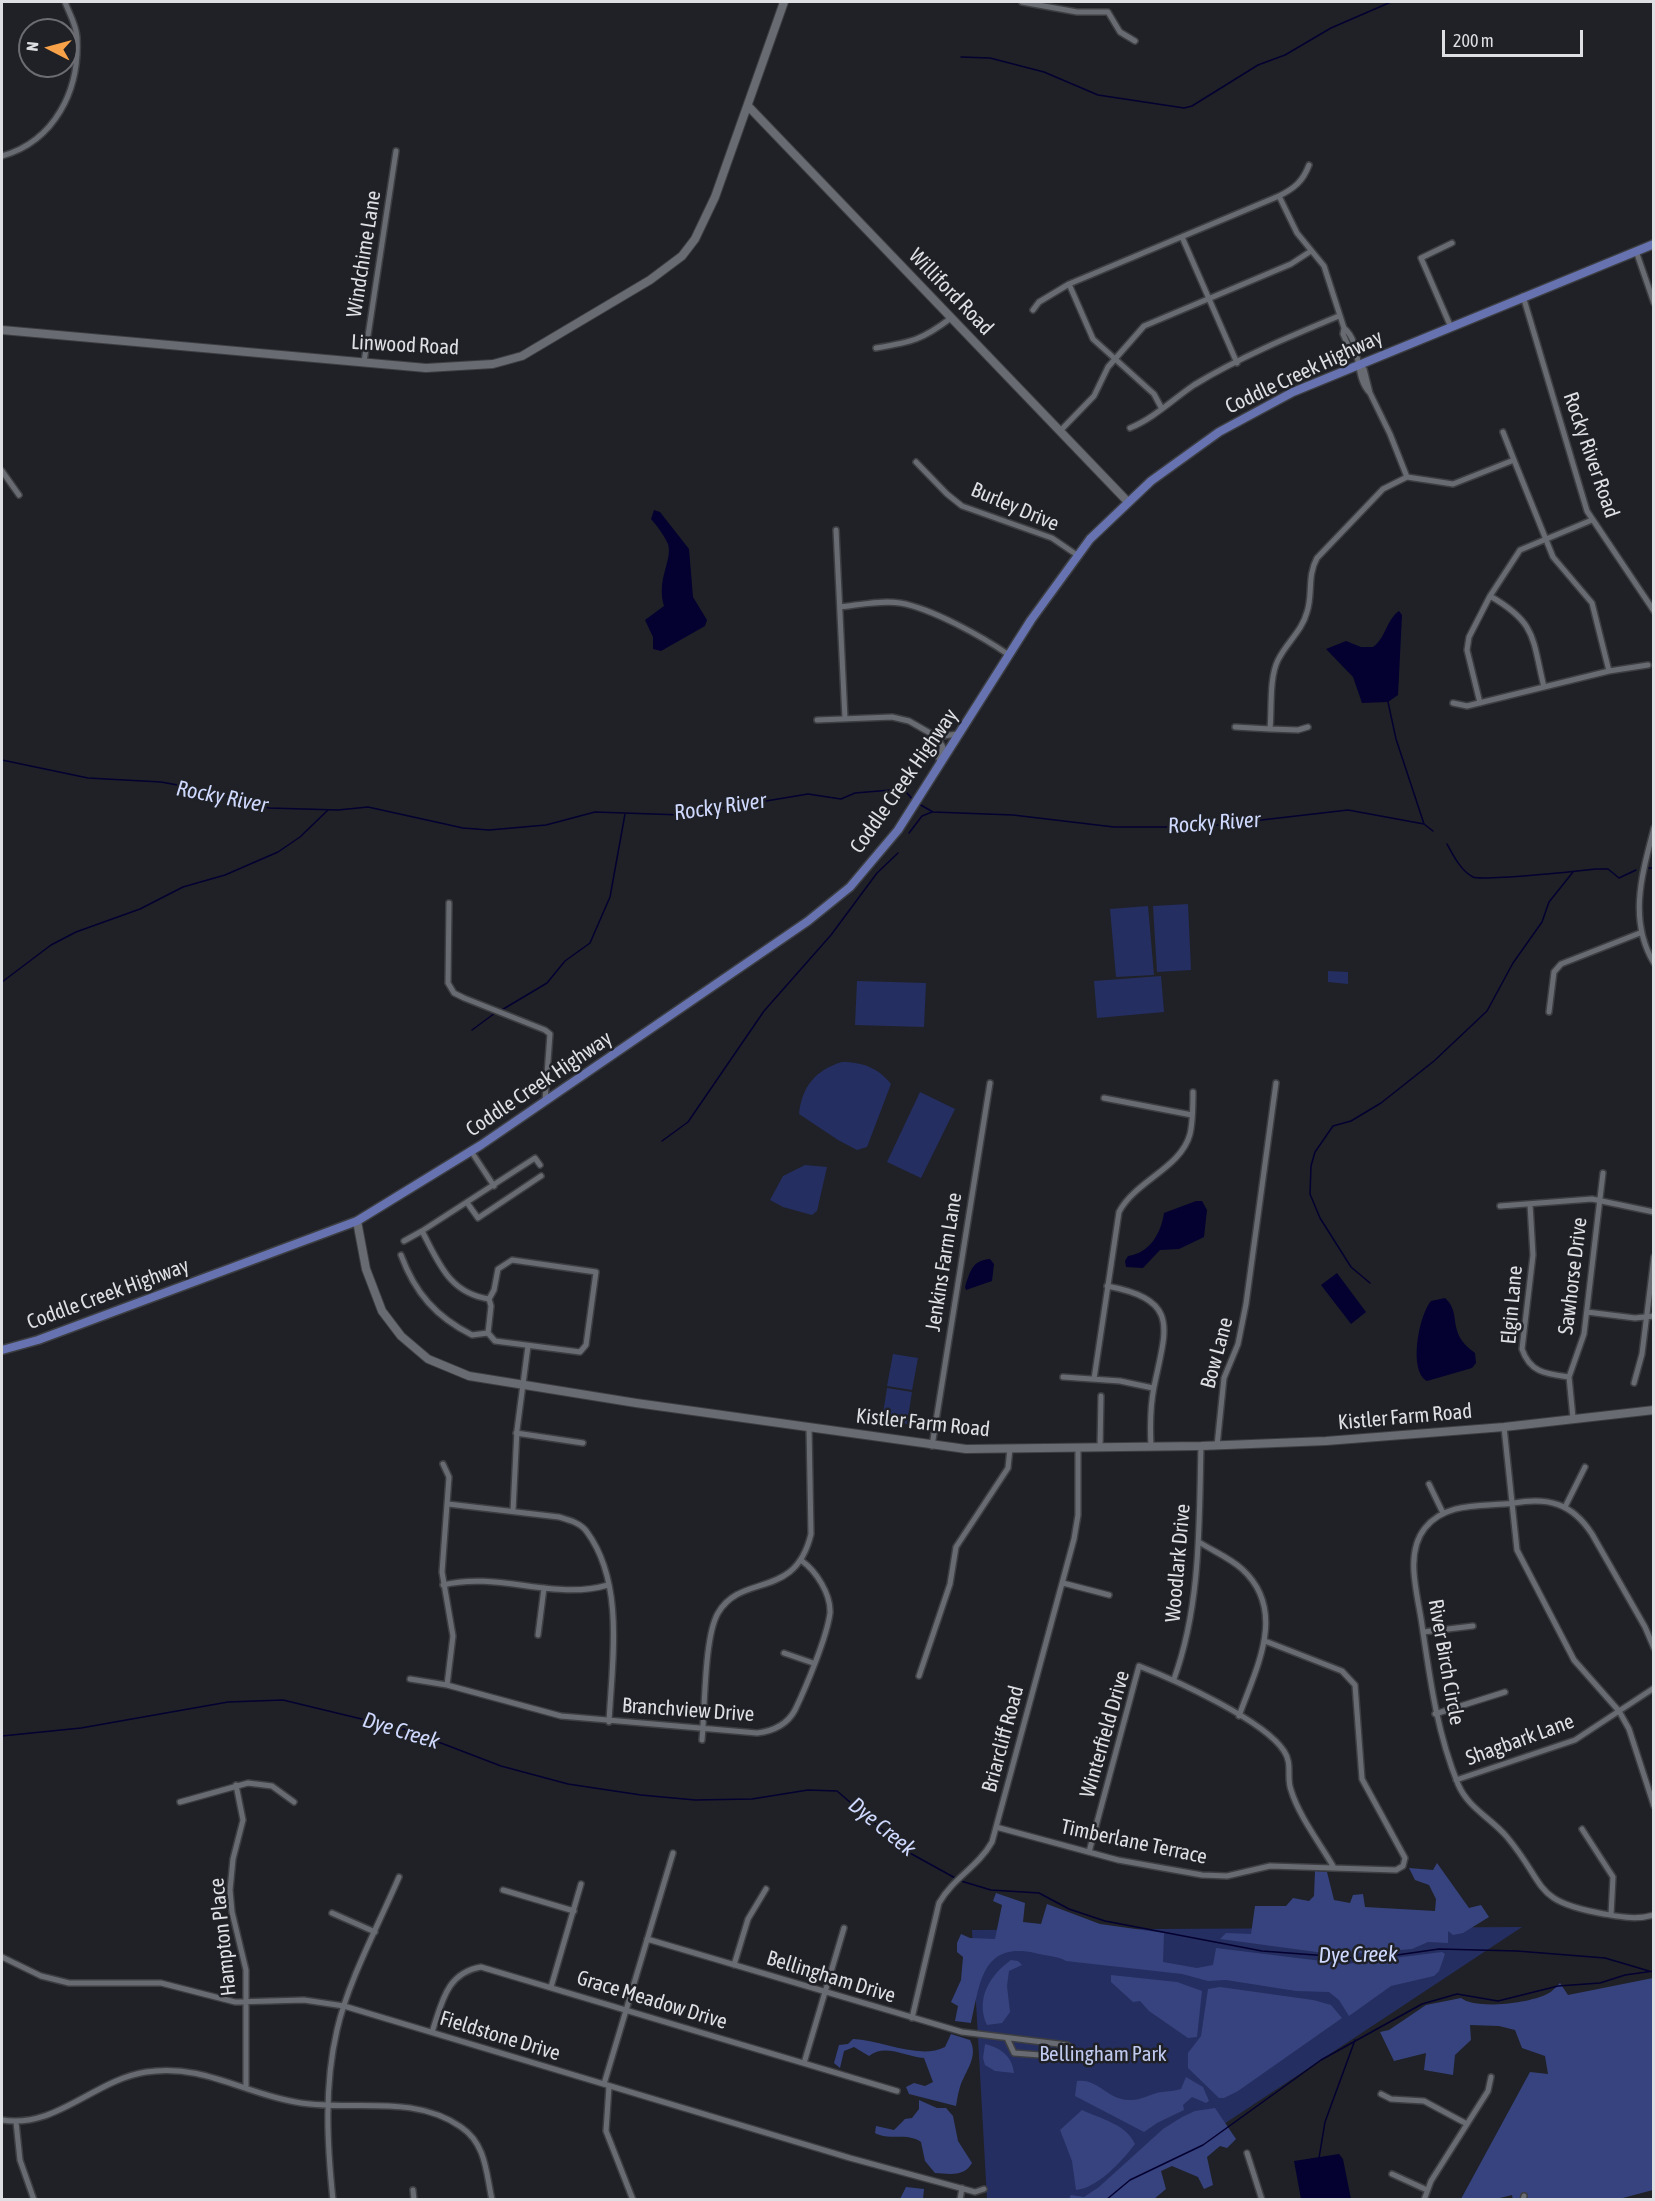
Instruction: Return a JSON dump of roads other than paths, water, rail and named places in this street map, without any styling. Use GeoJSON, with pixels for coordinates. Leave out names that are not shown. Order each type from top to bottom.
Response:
{"type":"FeatureCollection","features":[{"type":"Feature","properties":{"kind":"main road","name":"Coddle Creek Highway"},"geometry":{"type":"LineString","coordinates":[[2,1350],[50,1336],[357,1221],[471,1151],[808,921],[850,886],[898,830],[1009,656],[1077,555],[1151,481],[1220,432],[1274,402],[1450,325],[1653,244]]}},
{"type":"Feature","properties":{"kind":"street"},"geometry":{"type":"LineString","coordinates":[[2,156],[34,142],[53,124],[67,100],[74,70],[77,36],[65,2]]}},
{"type":"Feature","properties":{"kind":"street","name":"Linwood Road"},"geometry":{"type":"LineString","coordinates":[[2,330],[426,368],[493,364],[522,356],[650,280],[682,255],[701,230],[749,107],[784,2]]}},
{"type":"Feature","properties":{"kind":"street"},"geometry":{"type":"LineString","coordinates":[[1022,2],[1077,12],[1108,12],[1119,32],[1135,41]]}},
{"type":"Feature","properties":{"kind":"street","name":"Williford Road"},"geometry":{"type":"LineString","coordinates":[[749,107],[1128,502]]}},
{"type":"Feature","properties":{"kind":"street","name":"Windchime Lane"},"geometry":{"type":"LineString","coordinates":[[364,362],[396,151]]}},
{"type":"Feature","properties":{"kind":"street"},"geometry":{"type":"LineString","coordinates":[[1033,310],[1039,302],[1069,284],[1279,196],[1299,183],[1310,165]]}},
{"type":"Feature","properties":{"kind":"street"},"geometry":{"type":"LineString","coordinates":[[1279,196],[1289,221],[1324,266],[1339,316],[1348,332],[1359,366],[1407,477]]}},
{"type":"Feature","properties":{"kind":"street"},"geometry":{"type":"LineString","coordinates":[[1182,237],[1207,298],[1238,363]]}},
{"type":"Feature","properties":{"kind":"street"},"geometry":{"type":"LineString","coordinates":[[1450,325],[1421,258],[1452,243]]}},
{"type":"Feature","properties":{"kind":"street"},"geometry":{"type":"LineString","coordinates":[[1060,431],[1094,396],[1114,360],[1144,326],[1291,264],[1311,251]]}},
{"type":"Feature","properties":{"kind":"street"},"geometry":{"type":"LineString","coordinates":[[1636,251],[1653,303]]}},
{"type":"Feature","properties":{"kind":"street"},"geometry":{"type":"LineString","coordinates":[[1069,284],[1093,339],[1154,394],[1162,409]]}},
{"type":"Feature","properties":{"kind":"street","name":"Rocky River Road"},"geometry":{"type":"LineString","coordinates":[[1523,296],[1592,520],[1653,611]]}},
{"type":"Feature","properties":{"kind":"street"},"geometry":{"type":"LineString","coordinates":[[1130,428],[1147,421],[1195,385],[1291,336],[1339,316]]}},
{"type":"Feature","properties":{"kind":"street"},"geometry":{"type":"LineString","coordinates":[[876,348],[913,342],[927,336],[951,318]]}},
{"type":"Feature","properties":{"kind":"street"},"geometry":{"type":"LineString","coordinates":[[1503,432],[1557,563],[1592,603],[1609,671]]}},
{"type":"Feature","properties":{"kind":"street"},"geometry":{"type":"LineString","coordinates":[[1270,729],[1275,667],[1286,646],[1301,629],[1306,615],[1311,568],[1317,558],[1383,489],[1407,477],[1453,484],[1514,460]]}},
{"type":"Feature","properties":{"kind":"street","name":"Burley Drive"},"geometry":{"type":"LineString","coordinates":[[916,462],[946,494],[962,506],[1052,538],[1077,555]]}},
{"type":"Feature","properties":{"kind":"street"},"geometry":{"type":"LineString","coordinates":[[2,471],[19,495]]}},
{"type":"Feature","properties":{"kind":"street"},"geometry":{"type":"LineString","coordinates":[[1480,703],[1467,644],[1472,628],[1490,596],[1520,550],[1592,520]]}},
{"type":"Feature","properties":{"kind":"street"},"geometry":{"type":"LineString","coordinates":[[837,530],[845,719]]}},
{"type":"Feature","properties":{"kind":"street"},"geometry":{"type":"LineString","coordinates":[[1490,596],[1517,613],[1529,627],[1544,687]]}},
{"type":"Feature","properties":{"kind":"street"},"geometry":{"type":"LineString","coordinates":[[840,607],[898,602],[914,607],[989,642],[1009,656]]}},
{"type":"Feature","properties":{"kind":"street"},"geometry":{"type":"LineString","coordinates":[[1453,703],[1467,706],[1609,671],[1648,666]]}},
{"type":"Feature","properties":{"kind":"street"},"geometry":{"type":"LineString","coordinates":[[817,720],[900,718],[937,737],[951,736],[961,732]]}},
{"type":"Feature","properties":{"kind":"street"},"geometry":{"type":"LineString","coordinates":[[1235,727],[1298,730],[1308,727]]}},
{"type":"Feature","properties":{"kind":"street"},"geometry":{"type":"LineString","coordinates":[[937,737],[943,747],[938,768]]}},
{"type":"Feature","properties":{"kind":"street"},"geometry":{"type":"LineString","coordinates":[[1653,828],[1640,890],[1638,918],[1640,933],[1653,963]]}},
{"type":"Feature","properties":{"kind":"street"},"geometry":{"type":"LineString","coordinates":[[449,903],[448,983],[454,993],[464,998],[550,1034],[545,1101]]}},
{"type":"Feature","properties":{"kind":"street"},"geometry":{"type":"LineString","coordinates":[[1549,1012],[1554,972],[1561,964],[1640,933]]}},
{"type":"Feature","properties":{"kind":"street","name":"Jenkins Farm Lane"},"geometry":{"type":"LineString","coordinates":[[932,1446],[990,1083]]}},
{"type":"Feature","properties":{"kind":"street","name":"Bow Lane"},"geometry":{"type":"LineString","coordinates":[[1217,1446],[1224,1378],[1238,1344],[1246,1304],[1276,1083]]}},
{"type":"Feature","properties":{"kind":"street"},"geometry":{"type":"LineString","coordinates":[[1094,1379],[1119,1212],[1134,1192],[1180,1153],[1190,1136],[1193,1092]]}},
{"type":"Feature","properties":{"kind":"street"},"geometry":{"type":"LineString","coordinates":[[1104,1098],[1192,1115]]}},
{"type":"Feature","properties":{"kind":"street"},"geometry":{"type":"LineString","coordinates":[[471,1151],[494,1186]]}},
{"type":"Feature","properties":{"kind":"street"},"geometry":{"type":"LineString","coordinates":[[404,1241],[468,1204],[535,1158],[540,1165]]}},
{"type":"Feature","properties":{"kind":"street","name":"Sawhorse Drive"},"geometry":{"type":"LineString","coordinates":[[1573,1418],[1569,1377],[1582,1346],[1603,1173]]}},
{"type":"Feature","properties":{"kind":"street"},"geometry":{"type":"LineString","coordinates":[[468,1204],[478,1218],[541,1176]]}},
{"type":"Feature","properties":{"kind":"street"},"geometry":{"type":"LineString","coordinates":[[1500,1206],[1578,1199],[1599,1200],[1653,1212]]}},
{"type":"Feature","properties":{"kind":"street","name":"Elgin Lane"},"geometry":{"type":"LineString","coordinates":[[1530,1204],[1533,1255],[1522,1349],[1525,1358],[1539,1372],[1569,1377]]}},
{"type":"Feature","properties":{"kind":"street","name":"Kistler Farm Road"},"geometry":{"type":"LineString","coordinates":[[357,1221],[373,1291],[395,1329],[410,1345],[448,1369],[469,1376],[523,1385],[932,1446],[966,1449],[1100,1448],[1326,1441],[1504,1427],[1653,1410]]}},
{"type":"Feature","properties":{"kind":"street"},"geometry":{"type":"LineString","coordinates":[[422,1231],[456,1286],[473,1296],[489,1299]]}},
{"type":"Feature","properties":{"kind":"street"},"geometry":{"type":"LineString","coordinates":[[401,1255],[409,1276],[433,1309],[472,1335],[488,1333]]}},
{"type":"Feature","properties":{"kind":"street"},"geometry":{"type":"LineString","coordinates":[[1634,1383],[1642,1354],[1653,1257]]}},
{"type":"Feature","properties":{"kind":"street"},"geometry":{"type":"LineString","coordinates":[[512,1260],[596,1272],[584,1349],[576,1353],[495,1341],[488,1333],[491,1306],[489,1299],[494,1290],[498,1269],[512,1260]]}},
{"type":"Feature","properties":{"kind":"street"},"geometry":{"type":"LineString","coordinates":[[1107,1286],[1136,1292],[1155,1305],[1162,1315],[1166,1335],[1153,1388],[1150,1422],[1151,1446]]}},
{"type":"Feature","properties":{"kind":"street"},"geometry":{"type":"LineString","coordinates":[[1587,1312],[1645,1318],[1653,1316]]}},
{"type":"Feature","properties":{"kind":"street"},"geometry":{"type":"LineString","coordinates":[[513,1511],[516,1433],[528,1346]]}},
{"type":"Feature","properties":{"kind":"street"},"geometry":{"type":"LineString","coordinates":[[1063,1377],[1153,1388]]}},
{"type":"Feature","properties":{"kind":"street"},"geometry":{"type":"LineString","coordinates":[[1100,1448],[1101,1396]]}},
{"type":"Feature","properties":{"kind":"street"},"geometry":{"type":"LineString","coordinates":[[1504,1427],[1517,1550],[1574,1660],[1619,1712],[1634,1738],[1653,1806]]}},
{"type":"Feature","properties":{"kind":"street"},"geometry":{"type":"LineString","coordinates":[[702,1740],[711,1640],[718,1613],[737,1596],[790,1572],[802,1561],[811,1534],[809,1428]]}},
{"type":"Feature","properties":{"kind":"street"},"geometry":{"type":"LineString","coordinates":[[516,1433],[583,1443]]}},
{"type":"Feature","properties":{"kind":"street","name":"Woodlark Drive"},"geometry":{"type":"LineString","coordinates":[[1174,1679],[1186,1647],[1191,1621],[1199,1542],[1201,1446]]}},
{"type":"Feature","properties":{"kind":"street"},"geometry":{"type":"LineString","coordinates":[[919,1676],[951,1584],[956,1547],[1008,1468],[1010,1448]]}},
{"type":"Feature","properties":{"kind":"street","name":"Briarcliff Road"},"geometry":{"type":"LineString","coordinates":[[912,2018],[939,1903],[948,1888],[984,1856],[996,1827],[1063,1583],[1078,1515],[1078,1448]]}},
{"type":"Feature","properties":{"kind":"street"},"geometry":{"type":"LineString","coordinates":[[443,1464],[449,1477],[443,1584],[453,1636],[447,1685]]}},
{"type":"Feature","properties":{"kind":"street"},"geometry":{"type":"LineString","coordinates":[[1565,1507],[1585,1467]]}},
{"type":"Feature","properties":{"kind":"street"},"geometry":{"type":"LineString","coordinates":[[1429,1484],[1443,1513],[1463,1507],[1541,1499],[1565,1507],[1583,1521],[1592,1534],[1645,1627],[1653,1648]]}},
{"type":"Feature","properties":{"kind":"street"},"geometry":{"type":"LineString","coordinates":[[448,1504],[559,1517],[576,1523],[587,1532],[608,1585],[615,1621],[609,1722]]}},
{"type":"Feature","properties":{"kind":"street","name":"River Birch Circle"},"geometry":{"type":"LineString","coordinates":[[1443,1513],[1424,1529],[1414,1552],[1435,1714],[1456,1780],[1469,1802],[1506,1836],[1539,1886],[1549,1896],[1568,1907],[1611,1915],[1641,1918],[1653,1915]]}},
{"type":"Feature","properties":{"kind":"street"},"geometry":{"type":"LineString","coordinates":[[1199,1542],[1240,1567],[1252,1579],[1266,1608],[1265,1641],[1239,1716]]}},
{"type":"Feature","properties":{"kind":"street","name":"Branchview Drive"},"geometry":{"type":"LineString","coordinates":[[410,1679],[447,1685],[561,1716],[609,1722],[757,1733],[779,1727],[795,1710],[825,1629],[829,1602],[819,1580],[802,1561]]}},
{"type":"Feature","properties":{"kind":"street"},"geometry":{"type":"LineString","coordinates":[[443,1584],[479,1580],[583,1591],[608,1585]]}},
{"type":"Feature","properties":{"kind":"street"},"geometry":{"type":"LineString","coordinates":[[1063,1583],[1109,1595]]}},
{"type":"Feature","properties":{"kind":"street"},"geometry":{"type":"LineString","coordinates":[[538,1635],[544,1588]]}},
{"type":"Feature","properties":{"kind":"street"},"geometry":{"type":"LineString","coordinates":[[1423,1632],[1473,1626]]}},
{"type":"Feature","properties":{"kind":"street","name":"Timberlane Terrace"},"geometry":{"type":"LineString","coordinates":[[996,1827],[1089,1852],[1202,1875],[1227,1875],[1270,1866],[1333,1866],[1396,1870],[1403,1866],[1405,1858],[1362,1779],[1355,1685],[1342,1671],[1265,1641]]}},
{"type":"Feature","properties":{"kind":"street"},"geometry":{"type":"LineString","coordinates":[[784,1653],[813,1663]]}},
{"type":"Feature","properties":{"kind":"street","name":"Winterfield Drive"},"geometry":{"type":"LineString","coordinates":[[1089,1852],[1139,1666],[1174,1679],[1264,1730],[1286,1753],[1291,1768],[1291,1792],[1333,1866]]}},
{"type":"Feature","properties":{"kind":"street","name":"Shagbark Lane"},"geometry":{"type":"LineString","coordinates":[[1456,1780],[1575,1740],[1653,1688]]}},
{"type":"Feature","properties":{"kind":"street"},"geometry":{"type":"LineString","coordinates":[[1435,1714],[1505,1692]]}},
{"type":"Feature","properties":{"kind":"street"},"geometry":{"type":"LineString","coordinates":[[180,1802],[236,1785],[260,1783],[272,1786],[294,1802]]}},
{"type":"Feature","properties":{"kind":"street","name":"Hampton Place"},"geometry":{"type":"LineString","coordinates":[[236,1785],[243,1820],[232,1859],[230,1890],[232,1912],[246,1970],[246,2087]]}},
{"type":"Feature","properties":{"kind":"street"},"geometry":{"type":"LineString","coordinates":[[1582,1829],[1613,1877],[1611,1915]]}},
{"type":"Feature","properties":{"kind":"street"},"geometry":{"type":"LineString","coordinates":[[633,2199],[606,2131],[607,2085],[626,2009],[673,1853]]}},
{"type":"Feature","properties":{"kind":"street"},"geometry":{"type":"LineString","coordinates":[[333,2199],[328,2106],[337,2031],[344,2006],[399,1877]]}},
{"type":"Feature","properties":{"kind":"street"},"geometry":{"type":"LineString","coordinates":[[551,1987],[581,1884]]}},
{"type":"Feature","properties":{"kind":"street"},"geometry":{"type":"LineString","coordinates":[[734,1965],[748,1919],[766,1889]]}},
{"type":"Feature","properties":{"kind":"street"},"geometry":{"type":"LineString","coordinates":[[503,1890],[574,1911]]}},
{"type":"Feature","properties":{"kind":"street"},"geometry":{"type":"LineString","coordinates":[[332,1913],[375,1932]]}},
{"type":"Feature","properties":{"kind":"street"},"geometry":{"type":"LineString","coordinates":[[804,2063],[844,1928]]}},
{"type":"Feature","properties":{"kind":"street","name":"Bellingham Drive"},"geometry":{"type":"LineString","coordinates":[[647,1939],[962,2032],[1067,2045],[1071,2048],[1070,2054],[1066,2057],[1014,2053],[1007,2038]]}},
{"type":"Feature","properties":{"kind":"street","name":"Fieldstone Drive"},"geometry":{"type":"LineString","coordinates":[[2,1957],[51,1980],[85,1985],[161,1983],[218,1998],[246,2002],[304,2000],[344,2006],[850,2158],[975,2192],[984,2189]]}},
{"type":"Feature","properties":{"kind":"street","name":"Grace Meadow Drive"},"geometry":{"type":"LineString","coordinates":[[432,2032],[451,1983],[470,1969],[493,1969],[897,2091]]}},
{"type":"Feature","properties":{"kind":"street"},"geometry":{"type":"LineString","coordinates":[[2,2120],[16,2122],[44,2117],[107,2085],[145,2072],[169,2070],[200,2073],[280,2099],[328,2106],[363,2104],[410,2108],[460,2126],[474,2138],[482,2151],[492,2199]]}},
{"type":"Feature","properties":{"kind":"street"},"geometry":{"type":"LineString","coordinates":[[1424,2199],[1427,2190],[1488,2091],[1491,2077]]}},
{"type":"Feature","properties":{"kind":"street"},"geometry":{"type":"LineString","coordinates":[[1381,2094],[1391,2099],[1424,2101],[1467,2124]]}},
{"type":"Feature","properties":{"kind":"street"},"geometry":{"type":"LineString","coordinates":[[16,2122],[20,2160],[34,2199]]}},
{"type":"Feature","properties":{"kind":"street"},"geometry":{"type":"LineString","coordinates":[[1247,2153],[1262,2199]]}},
{"type":"Feature","properties":{"kind":"street"},"geometry":{"type":"LineString","coordinates":[[1392,2174],[1427,2190]]}},
{"type":"Feature","properties":{"kind":"street"},"geometry":{"type":"LineString","coordinates":[[960,2199],[962,2188]]}},
{"type":"Feature","properties":{"kind":"street"},"geometry":{"type":"LineString","coordinates":[[413,2190],[414,2199]]}},
{"type":"Feature","properties":{"kind":"waterway"},"geometry":{"type":"LineString","coordinates":[[961,57],[990,58],[1044,72],[1098,95],[1184,108],[1192,106],[1258,65],[1285,55],[1331,28],[1391,2]]}},
{"type":"Feature","properties":{"kind":"waterway"},"geometry":{"type":"LineString","coordinates":[[1388,702],[1396,739],[1424,824]]}},
{"type":"Feature","properties":{"kind":"waterway","name":"Rocky River"},"geometry":{"type":"LineString","coordinates":[[2,760],[88,778],[161,782],[194,788],[269,808],[338,810],[368,807],[463,828],[489,830],[546,825],[595,812],[682,815],[808,794],[841,799],[855,793],[891,790],[907,793],[913,800]]}},
{"type":"Feature","properties":{"kind":"waterway","name":"Rocky River"},"geometry":{"type":"LineString","coordinates":[[919,804],[933,812],[1013,815],[1114,827],[1201,827],[1348,810],[1424,824],[1433,831]]}},
{"type":"Feature","properties":{"kind":"waterway"},"geometry":{"type":"LineString","coordinates":[[2,982],[51,945],[76,932],[140,909],[183,887],[225,875],[278,852],[300,837],[328,810]]}},
{"type":"Feature","properties":{"kind":"waterway"},"geometry":{"type":"LineString","coordinates":[[909,833],[922,816],[932,812]]}},
{"type":"Feature","properties":{"kind":"waterway"},"geometry":{"type":"LineString","coordinates":[[500,1011],[547,983],[565,961],[590,943],[610,897],[625,814]]}},
{"type":"Feature","properties":{"kind":"waterway","name":"Rocky River"},"geometry":{"type":"LineString","coordinates":[[1447,844],[1461,867],[1473,877],[1480,878],[1596,869],[1608,869],[1619,878],[1636,870]]}},
{"type":"Feature","properties":{"kind":"waterway"},"geometry":{"type":"LineString","coordinates":[[662,1141],[688,1122],[764,1011],[831,935],[877,873],[898,853]]}},
{"type":"Feature","properties":{"kind":"waterway","name":"Rocky River"},"geometry":{"type":"LineString","coordinates":[[1649,868],[1654,868]]}},
{"type":"Feature","properties":{"kind":"waterway"},"geometry":{"type":"LineString","coordinates":[[1370,1283],[1351,1267],[1320,1218],[1310,1194],[1311,1166],[1315,1152],[1333,1126],[1351,1121],[1381,1103],[1434,1061],[1487,1011],[1513,963],[1542,922],[1549,902],[1573,872]]}},
{"type":"Feature","properties":{"kind":"waterway"},"geometry":{"type":"LineString","coordinates":[[472,1030],[495,1013]]}},
{"type":"Feature","properties":{"kind":"waterway","name":"Dye Creek"},"geometry":{"type":"LineString","coordinates":[[2,1736],[81,1728],[228,1702],[283,1700],[407,1730],[501,1766],[568,1784],[695,1800],[752,1799],[808,1790],[837,1791],[908,1852],[957,1879]]}},
{"type":"Feature","properties":{"kind":"waterway","name":"Dye Creek"},"geometry":{"type":"LineString","coordinates":[[961,1881],[991,1890],[1039,1893],[1069,1909],[1105,1921],[1262,1951],[1369,1959],[1439,1949],[1517,1951],[1605,1958],[1649,1971]]}},
{"type":"Feature","properties":{"kind":"waterway"},"geometry":{"type":"LineString","coordinates":[[1106,2200],[1130,2180],[1203,2145],[1321,2060],[1422,2004],[1457,1994],[1498,2001],[1558,1986],[1600,1983],[1625,1975],[1654,1971]]}},
{"type":"Feature","properties":{"kind":"waterway"},"geometry":{"type":"LineString","coordinates":[[1319,2158],[1325,2122],[1355,2040]]}},
{"type":"Feature","properties":{"kind":"park label","name":"Bellingham Park"},"geometry":{"type":"Point","coordinates":[1103,2054]}}]}
